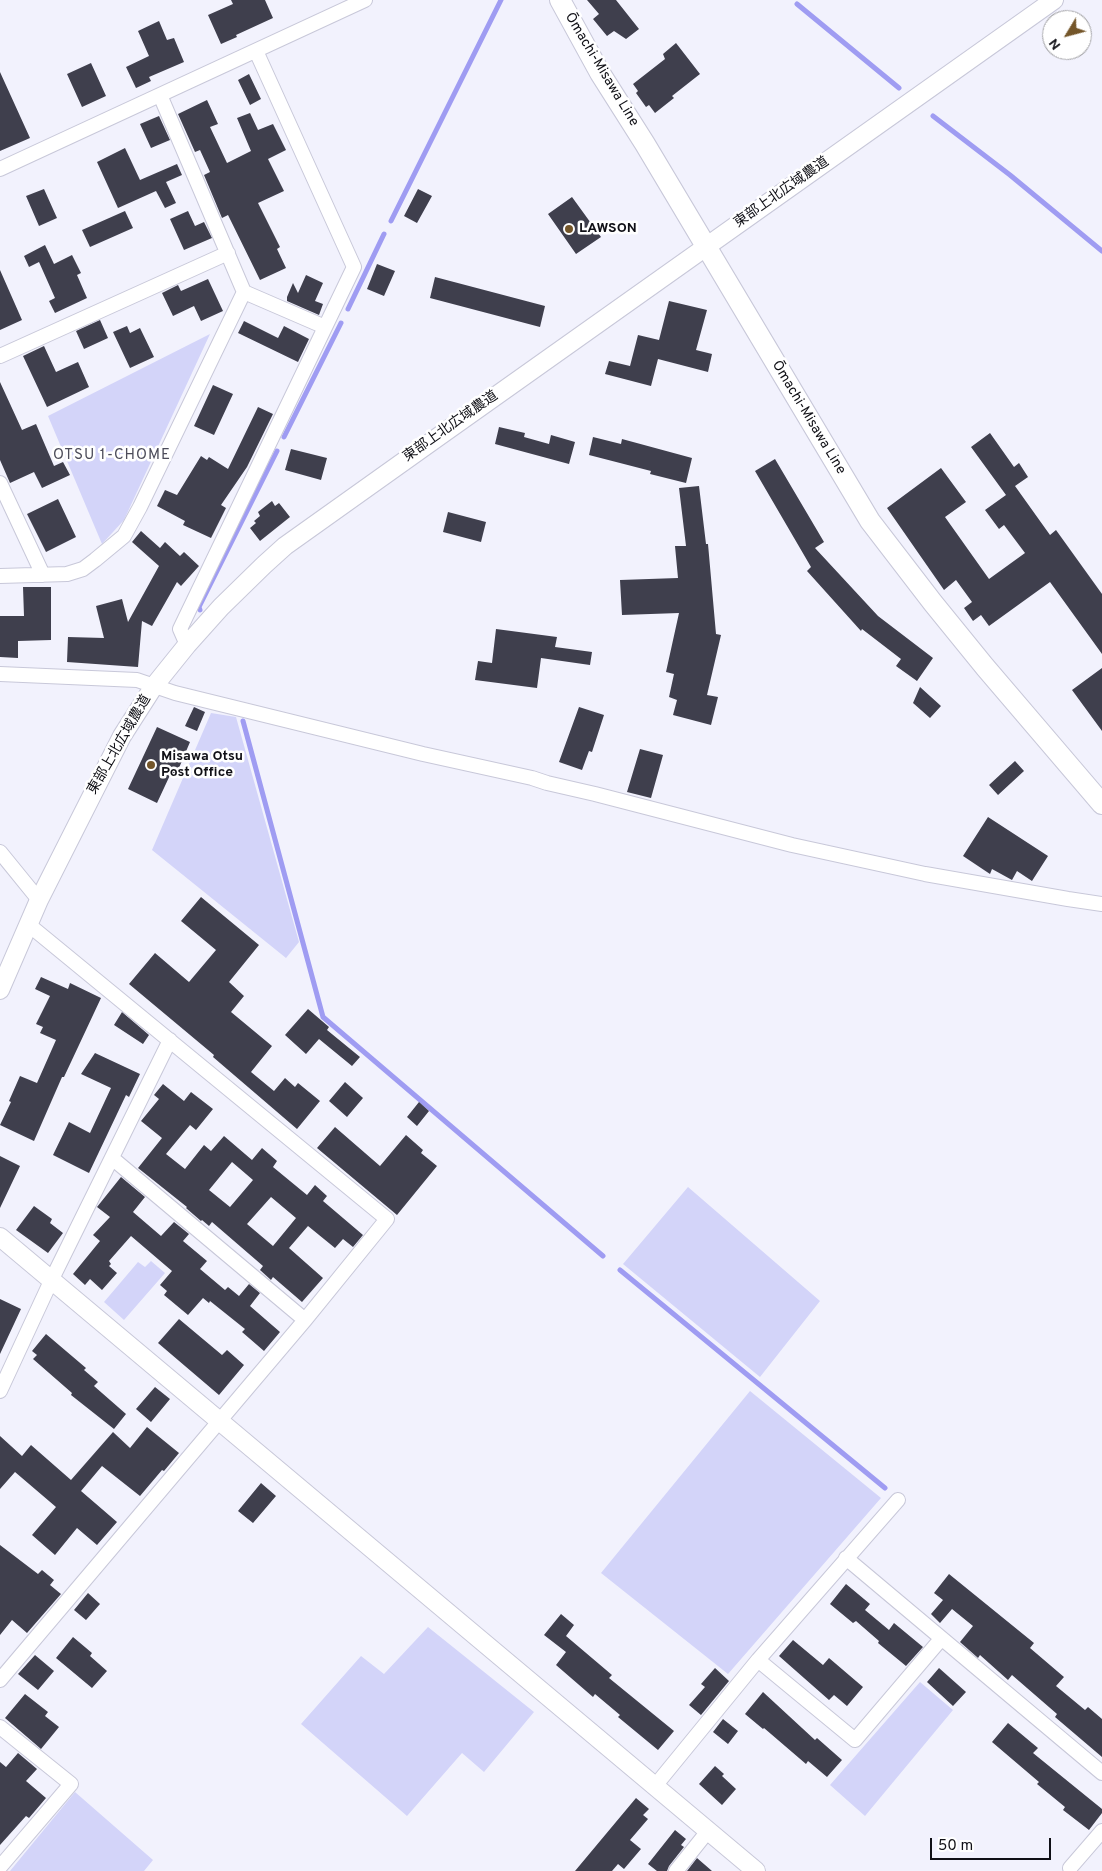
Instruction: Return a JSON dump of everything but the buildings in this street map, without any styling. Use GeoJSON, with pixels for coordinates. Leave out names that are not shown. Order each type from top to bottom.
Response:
{"type":"FeatureCollection","features":[{"type":"Feature","properties":{"kind":"main road","name":"Ōmachi-Misawa Line"},"geometry":{"type":"LineString","coordinates":[[560,0],[600,73],[645,144],[870,521],[985,667],[1102,804]]}},
{"type":"Feature","properties":{"kind":"street"},"geometry":{"type":"LineString","coordinates":[[0,168],[365,0]]}},
{"type":"Feature","properties":{"kind":"street","name":"東部上北広域農道"},"geometry":{"type":"LineString","coordinates":[[0,990],[39,900],[122,736],[154,686],[221,607],[286,546],[1054,0]]}},
{"type":"Feature","properties":{"kind":"street"},"geometry":{"type":"LineString","coordinates":[[187,645],[180,629],[354,267],[256,51]]}},
{"type":"Feature","properties":{"kind":"street"},"geometry":{"type":"LineString","coordinates":[[160,95],[244,292],[325,327]]}},
{"type":"Feature","properties":{"kind":"street"},"geometry":{"type":"LineString","coordinates":[[0,356],[228,254]]}},
{"type":"Feature","properties":{"kind":"street"},"geometry":{"type":"LineString","coordinates":[[0,576],[67,574],[83,569],[124,536],[140,507],[244,292]]}},
{"type":"Feature","properties":{"kind":"street"},"geometry":{"type":"LineString","coordinates":[[0,482],[43,576]]}},
{"type":"Feature","properties":{"kind":"street"},"geometry":{"type":"LineString","coordinates":[[0,674],[138,680],[175,693],[422,754],[532,778],[801,847],[925,874],[1102,904]]}},
{"type":"Feature","properties":{"kind":"street"},"geometry":{"type":"LineString","coordinates":[[0,852],[39,900]]}},
{"type":"Feature","properties":{"kind":"street"},"geometry":{"type":"LineString","coordinates":[[0,1680],[388,1219],[29,924]]}},
{"type":"Feature","properties":{"kind":"street"},"geometry":{"type":"LineString","coordinates":[[0,1391],[51,1281],[170,1040]]}},
{"type":"Feature","properties":{"kind":"street"},"geometry":{"type":"LineString","coordinates":[[112,1158],[304,1320]]}},
{"type":"Feature","properties":{"kind":"street"},"geometry":{"type":"LineString","coordinates":[[0,1237],[756,1871]]}},
{"type":"Feature","properties":{"kind":"street"},"geometry":{"type":"LineString","coordinates":[[655,1786],[758,1660],[898,1500]]}},
{"type":"Feature","properties":{"kind":"street"},"geometry":{"type":"LineString","coordinates":[[846,1558],[1102,1773]]}},
{"type":"Feature","properties":{"kind":"street"},"geometry":{"type":"LineString","coordinates":[[758,1660],[855,1740],[941,1639]]}},
{"type":"Feature","properties":{"kind":"street"},"geometry":{"type":"LineString","coordinates":[[0,1727],[71,1784],[0,1867]]}},
{"type":"Feature","properties":{"kind":"street"},"geometry":{"type":"LineString","coordinates":[[676,1871],[708,1831]]}},
{"type":"Feature","properties":{"kind":"street"},"geometry":{"type":"LineString","coordinates":[[1070,1868],[1102,1831]]}},
{"type":"Feature","properties":{"kind":"shaded area"},"geometry":{"type":"Polygon","coordinates":[[[210,334],[124,520],[102,544],[48,416],[210,334]]]}},
{"type":"Feature","properties":{"kind":"shaded area"},"geometry":{"type":"Polygon","coordinates":[[[211,713],[236,717],[299,942],[286,958],[152,850],[211,713]]]}},
{"type":"Feature","properties":{"kind":"shaded area"},"geometry":{"type":"Polygon","coordinates":[[[688,1187],[820,1301],[760,1377],[623,1264],[688,1187]]]}},
{"type":"Feature","properties":{"kind":"shaded area"},"geometry":{"type":"Polygon","coordinates":[[[151,1261],[165,1273],[124,1320],[104,1302],[138,1262],[145,1267],[151,1261]]]}},
{"type":"Feature","properties":{"kind":"shaded area"},"geometry":{"type":"Polygon","coordinates":[[[750,1391],[881,1498],[728,1674],[601,1573],[750,1391]]]}},
{"type":"Feature","properties":{"kind":"shaded area"},"geometry":{"type":"Polygon","coordinates":[[[428,1627],[534,1712],[484,1772],[462,1753],[407,1816],[301,1724],[361,1656],[384,1674],[428,1627]]]}},
{"type":"Feature","properties":{"kind":"shaded area"},"geometry":{"type":"Polygon","coordinates":[[[920,1682],[953,1710],[865,1816],[830,1785],[920,1682]]]}},
{"type":"Feature","properties":{"kind":"shaded area"},"geometry":{"type":"Polygon","coordinates":[[[75,1792],[153,1860],[144,1871],[10,1871],[75,1792]]]}},
{"type":"Feature","properties":{"kind":"waterway"},"geometry":{"type":"LineString","coordinates":[[391,221],[501,0]]}},
{"type":"Feature","properties":{"kind":"waterway"},"geometry":{"type":"LineString","coordinates":[[797,4],[899,88]]}},
{"type":"Feature","properties":{"kind":"waterway"},"geometry":{"type":"LineString","coordinates":[[933,116],[1010,175],[1102,251]]}},
{"type":"Feature","properties":{"kind":"waterway"},"geometry":{"type":"LineString","coordinates":[[348,309],[384,234]]}},
{"type":"Feature","properties":{"kind":"waterway"},"geometry":{"type":"LineString","coordinates":[[284,437],[341,323]]}},
{"type":"Feature","properties":{"kind":"waterway"},"geometry":{"type":"LineString","coordinates":[[200,610],[199,607],[277,451]]}},
{"type":"Feature","properties":{"kind":"waterway"},"geometry":{"type":"LineString","coordinates":[[243,721],[323,1017],[603,1256]]}},
{"type":"Feature","properties":{"kind":"waterway"},"geometry":{"type":"LineString","coordinates":[[620,1270],[885,1488]]}},
{"type":"Feature","properties":{"kind":"place","name":"LAWSON"},"geometry":{"type":"Point","coordinates":[569,229]}},
{"type":"Feature","properties":{"kind":"place","name":"Misawa Otsu Post Office"},"geometry":{"type":"Point","coordinates":[151,765]}},
{"type":"Feature","properties":{"kind":"district","name":"OTSU 1-CHOME"},"geometry":{"type":"Point","coordinates":[112,456]}}]}
